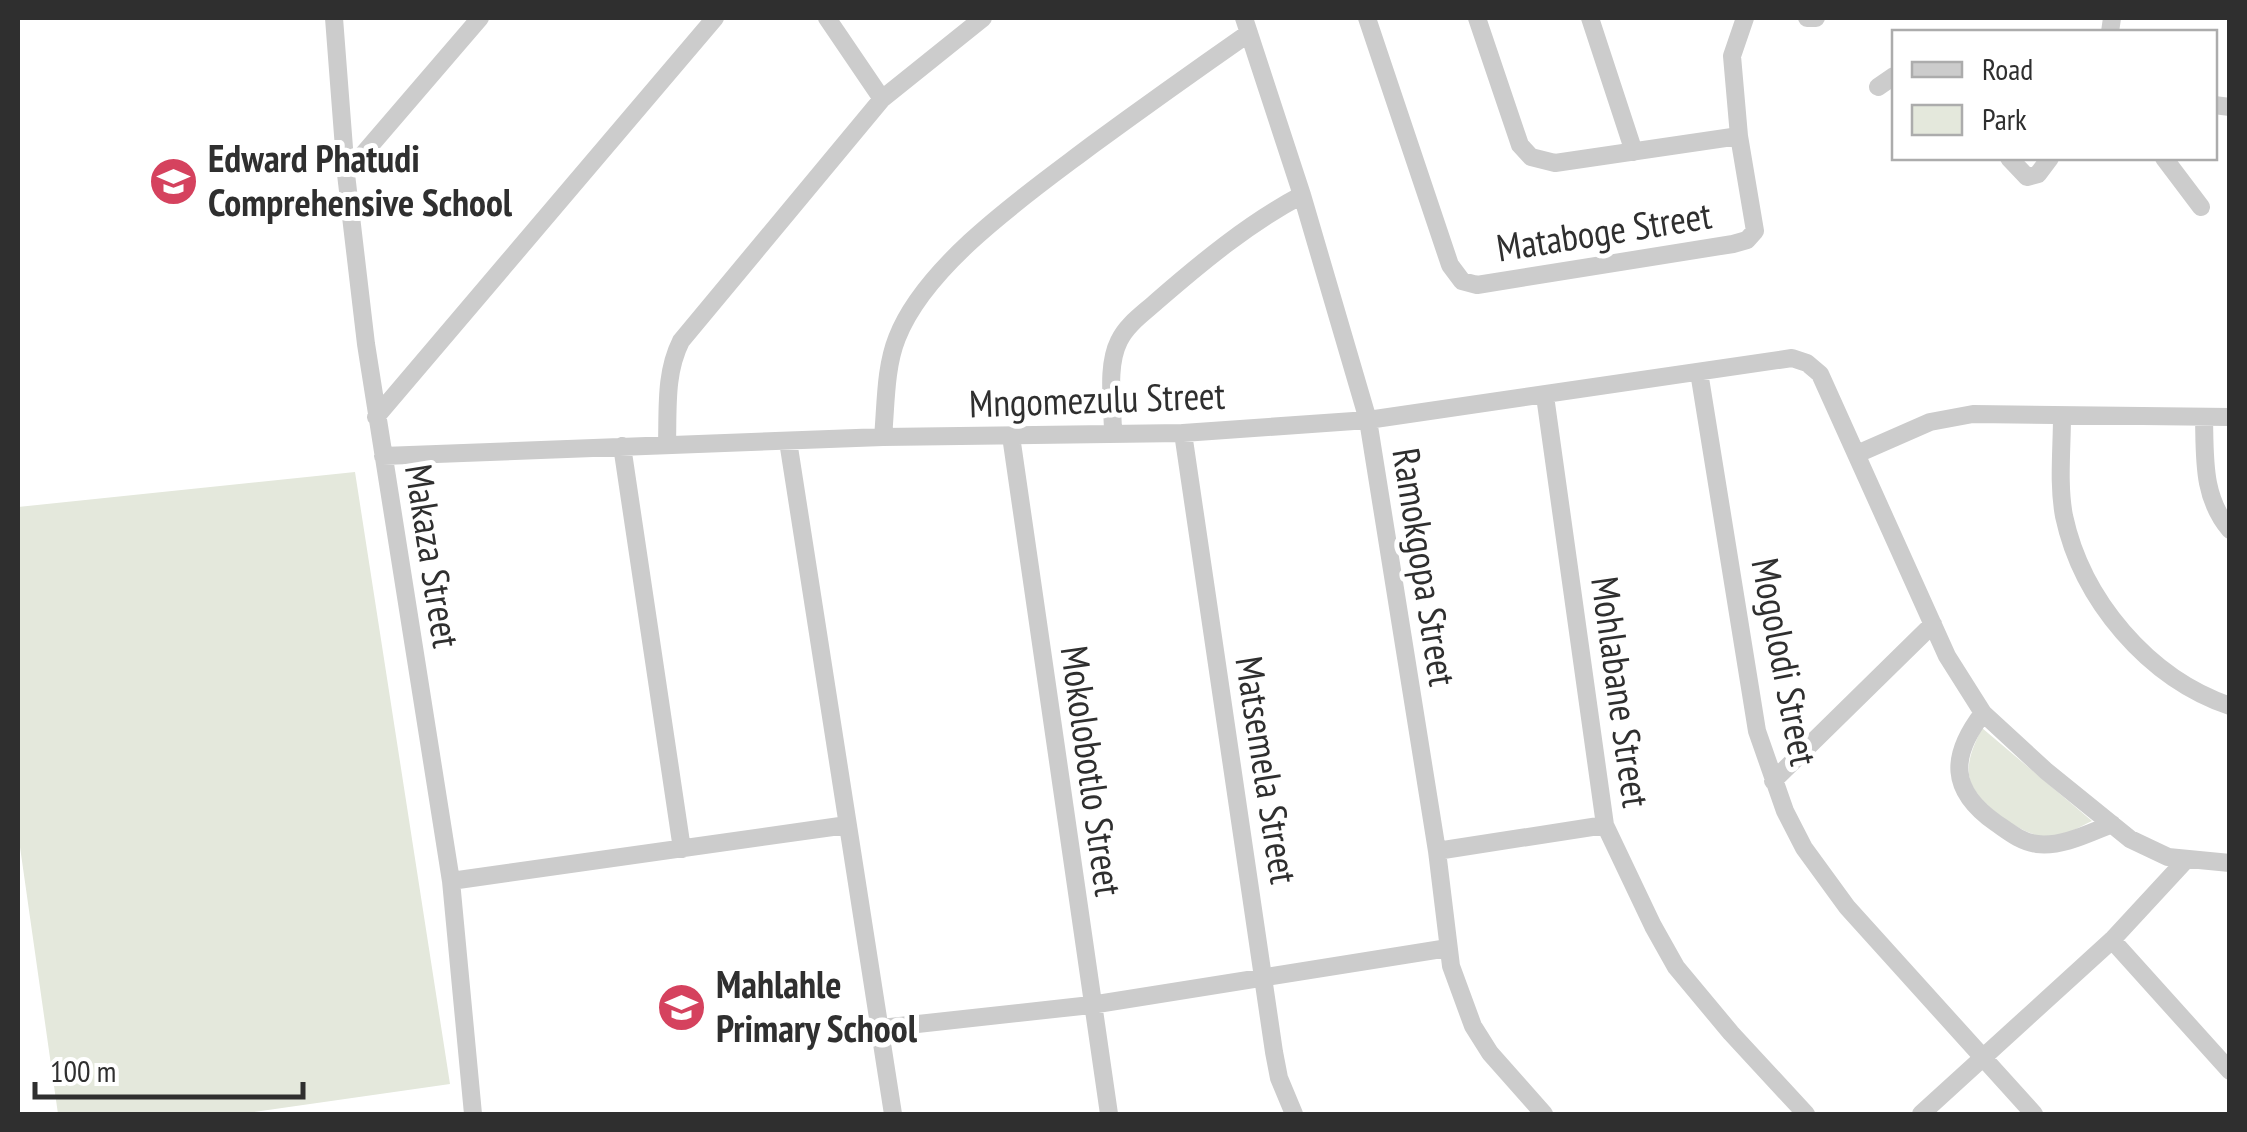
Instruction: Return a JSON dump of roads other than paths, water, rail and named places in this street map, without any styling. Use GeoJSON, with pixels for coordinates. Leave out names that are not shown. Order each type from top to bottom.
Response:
{"type":"FeatureCollection","features":[{"type":"Feature","properties":{"kind":"street","name":"Makaza Street"},"geometry":{"type":"LineString","coordinates":[[334,18],[346,174],[376,417],[451,881],[470,1111]]}},
{"type":"Feature","properties":{"kind":"street"},"geometry":{"type":"LineString","coordinates":[[346,174],[480,18]]}},
{"type":"Feature","properties":{"kind":"street"},"geometry":{"type":"LineString","coordinates":[[376,417],[715,18]]}},
{"type":"Feature","properties":{"kind":"street"},"geometry":{"type":"LineString","coordinates":[[827,18],[882,99]]}},
{"type":"Feature","properties":{"kind":"street"},"geometry":{"type":"LineString","coordinates":[[668,444],[668,381],[671,360],[681,341],[882,99],[983,18]]}},
{"type":"Feature","properties":{"kind":"street","name":"Mataboge Street"},"geometry":{"type":"LineString","coordinates":[[1367,18],[1450,265],[1468,284],[1500,283],[1747,240],[1755,231],[1739,136],[1732,56],[1746,18]]}},
{"type":"Feature","properties":{"kind":"street"},"geometry":{"type":"LineString","coordinates":[[1477,18],[1520,144],[1532,157],[1555,163],[1739,136]]}},
{"type":"Feature","properties":{"kind":"street"},"geometry":{"type":"LineString","coordinates":[[1590,18],[1634,152]]}},
{"type":"Feature","properties":{"kind":"street"},"geometry":{"type":"LineString","coordinates":[[1807,18],[1816,18]]}},
{"type":"Feature","properties":{"kind":"street"},"geometry":{"type":"LineString","coordinates":[[884,437],[896,339],[948,266],[976,237],[1052,175],[1246,26]]}},
{"type":"Feature","properties":{"kind":"street","name":"Ramokgopa Street"},"geometry":{"type":"LineString","coordinates":[[1246,26],[1302,195],[1368,420],[1437,851],[1448,948],[1460,998],[1490,1052],[1544,1114]]}},
{"type":"Feature","properties":{"kind":"street"},"geometry":{"type":"LineString","coordinates":[[1878,87],[1892,77]]}},
{"type":"Feature","properties":{"kind":"street"},"geometry":{"type":"LineString","coordinates":[[2011,160],[2027,177],[2038,174],[2048,160]]}},
{"type":"Feature","properties":{"kind":"street"},"geometry":{"type":"LineString","coordinates":[[2166,160],[2201,207]]}},
{"type":"Feature","properties":{"kind":"street"},"geometry":{"type":"LineString","coordinates":[[1113,434],[1113,369],[1117,346],[1126,330],[1195,268],[1265,215],[1302,195]]}},
{"type":"Feature","properties":{"kind":"street","name":"Mngomezulu Street"},"geometry":{"type":"LineString","coordinates":[[383,456],[884,437],[1182,433],[1368,420],[1792,358],[1807,363],[1820,374],[1858,454]]}},
{"type":"Feature","properties":{"kind":"street","name":"Mogolodi Street"},"geometry":{"type":"LineString","coordinates":[[1699,372],[1757,731],[1772,781],[1804,848],[1825,879],[2034,1114]]}},
{"type":"Feature","properties":{"kind":"street","name":"Mohlabane Street"},"geometry":{"type":"LineString","coordinates":[[1545,396],[1605,824],[1676,967],[1709,1009],[1806,1114]]}},
{"type":"Feature","properties":{"kind":"street"},"geometry":{"type":"LineString","coordinates":[[2230,417],[2009,413],[1953,416],[1858,454],[1947,656],[1983,713],[2009,739],[2149,850],[2186,860],[2230,863]]}},
{"type":"Feature","properties":{"kind":"street"},"geometry":{"type":"LineString","coordinates":[[2062,416],[2064,515],[2092,592],[2112,621],[2141,649],[2204,698],[2230,706]]}},
{"type":"Feature","properties":{"kind":"street"},"geometry":{"type":"LineString","coordinates":[[2204,417],[2208,491],[2217,515],[2230,530]]}},
{"type":"Feature","properties":{"kind":"street","name":"Matsemela Street"},"geometry":{"type":"LineString","coordinates":[[1182,433],[1279,1078],[1294,1114]]}},
{"type":"Feature","properties":{"kind":"street","name":"Mokolobotlo Street"},"geometry":{"type":"LineString","coordinates":[[1011,436],[1109,1114]]}},
{"type":"Feature","properties":{"kind":"street"},"geometry":{"type":"LineString","coordinates":[[788,441],[893,1114]]}},
{"type":"Feature","properties":{"kind":"street"},"geometry":{"type":"LineString","coordinates":[[622,446],[682,848]]}},
{"type":"Feature","properties":{"kind":"street"},"geometry":{"type":"LineString","coordinates":[[1772,781],[1933,624]]}},
{"type":"Feature","properties":{"kind":"street"},"geometry":{"type":"LineString","coordinates":[[1983,713],[1969,731],[1958,759],[1965,792],[1984,815],[2017,838],[2034,844],[2069,840],[2112,824]]}},
{"type":"Feature","properties":{"kind":"street"},"geometry":{"type":"LineString","coordinates":[[1437,851],[1605,824]]}},
{"type":"Feature","properties":{"kind":"street"},"geometry":{"type":"LineString","coordinates":[[451,881],[847,826]]}},
{"type":"Feature","properties":{"kind":"street"},"geometry":{"type":"LineString","coordinates":[[1920,1114],[2112,940],[2186,860]]}},
{"type":"Feature","properties":{"kind":"street"},"geometry":{"type":"LineString","coordinates":[[2112,940],[2230,1070]]}},
{"type":"Feature","properties":{"kind":"street"},"geometry":{"type":"LineString","coordinates":[[881,1028],[1091,1005],[1448,948]]}},
{"type":"Feature","properties":{"kind":"place","name":"Edward Phatudi Comprehensive School"},"geometry":{"type":"Point","coordinates":[173,181]}},
{"type":"Feature","properties":{"kind":"place","name":"Mahlahle Primary School"},"geometry":{"type":"Point","coordinates":[681,1007]}}]}
